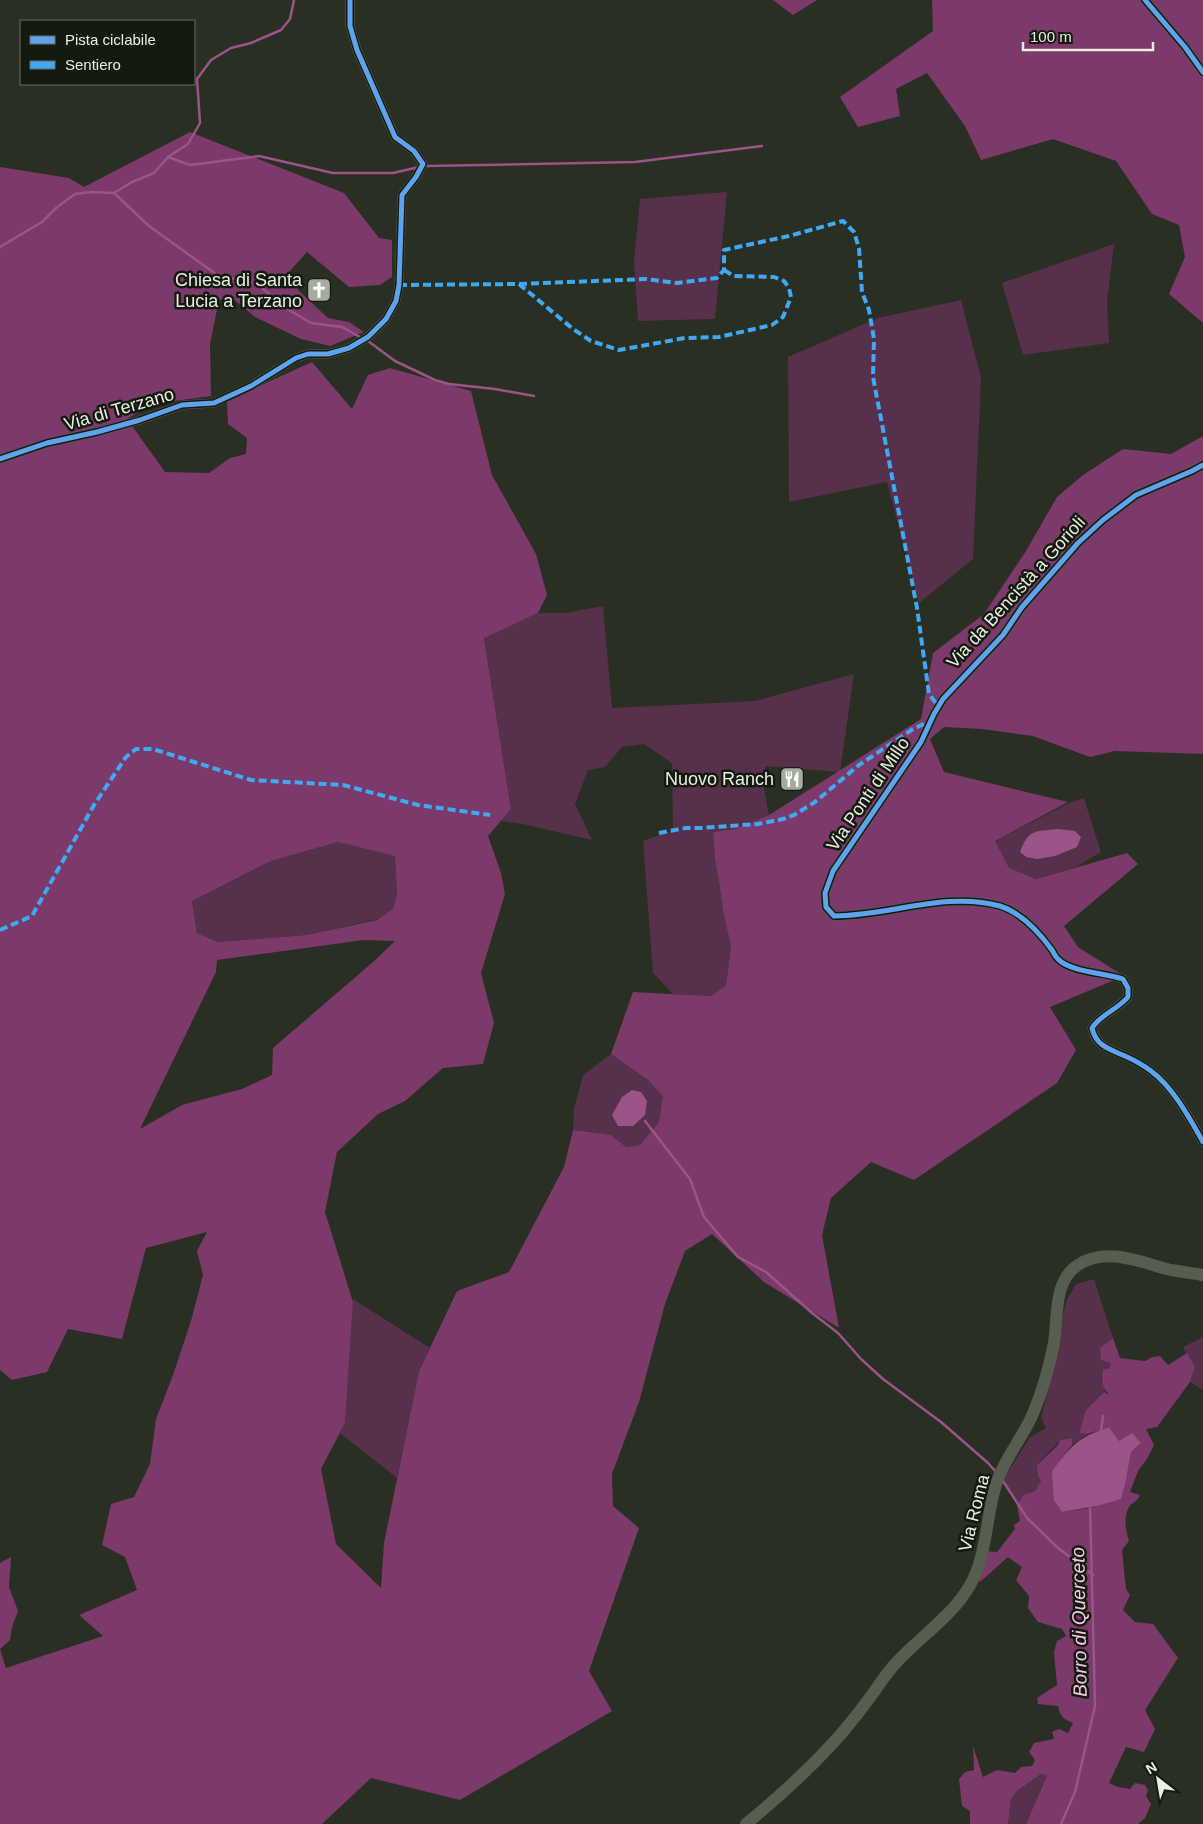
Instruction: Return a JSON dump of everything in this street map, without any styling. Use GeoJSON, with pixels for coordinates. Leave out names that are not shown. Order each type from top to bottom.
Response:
{"type":"FeatureCollection","features":[{"type":"Feature","properties":{"kind":"main road","name":"Via Roma"},"geometry":{"type":"LineString","coordinates":[[746,1824],[779,1797],[841,1734],[894,1665],[942,1621],[968,1589],[977,1571],[983,1551],[995,1486],[1032,1417],[1046,1380],[1054,1342],[1061,1290],[1067,1276],[1077,1265],[1092,1259],[1101,1258],[1129,1258],[1170,1270],[1203,1275]]}},
{"type":"Feature","properties":{"kind":"street","name":"Via di Terzano"},"geometry":{"type":"LineString","coordinates":[[0,459],[47,443],[140,420],[182,405],[214,402],[251,386],[296,358],[308,354],[328,354],[349,348],[368,336],[386,319],[396,301],[399,286],[402,195],[416,177],[422,164],[414,151],[396,138],[357,50],[350,26],[350,0]]}},
{"type":"Feature","properties":{"kind":"street"},"geometry":{"type":"LineString","coordinates":[[1145,0],[1185,47],[1203,72]]}},
{"type":"Feature","properties":{"kind":"street","name":"Via da Bencistà a Gorioli"},"geometry":{"type":"LineString","coordinates":[[938,706],[1003,635],[1022,607],[1078,543],[1103,520],[1136,495],[1192,471],[1203,464]]}},
{"type":"Feature","properties":{"kind":"street","name":"Via Ponti di Millo"},"geometry":{"type":"LineString","coordinates":[[938,706],[921,742],[833,871],[825,893],[826,907],[834,916],[872,914],[960,900],[1001,907],[1031,924],[1058,960],[1083,971],[1123,979],[1128,988],[1128,997],[1121,1005],[1098,1019],[1092,1028],[1093,1036],[1100,1044],[1111,1051],[1125,1056],[1153,1072],[1185,1112],[1203,1142]]}},
{"type":"Feature","properties":{"kind":"shaded area"},"geometry":{"type":"Polygon","coordinates":[[[773,0],[817,0],[793,15],[773,0]]]}},
{"type":"Feature","properties":{"kind":"shaded area"},"geometry":{"type":"Polygon","coordinates":[[[932,0],[1203,0],[1203,323],[1169,294],[1185,257],[1179,225],[1152,214],[1116,161],[1053,139],[981,160],[965,126],[927,73],[896,89],[900,116],[858,127],[840,97],[933,31],[932,0]]]}},
{"type":"Feature","properties":{"kind":"shaded area"},"geometry":{"type":"Polygon","coordinates":[[[190,132],[344,193],[379,238],[392,240],[392,277],[380,285],[349,287],[307,252],[290,271],[302,284],[297,289],[328,318],[349,322],[364,332],[330,346],[301,339],[255,317],[231,297],[219,300],[210,344],[211,396],[152,404],[127,419],[165,472],[209,473],[230,458],[246,454],[247,438],[228,424],[227,401],[312,362],[352,409],[368,375],[390,368],[471,391],[492,475],[536,554],[547,595],[538,613],[484,638],[511,809],[488,836],[501,873],[505,894],[481,973],[494,1023],[483,1064],[443,1068],[405,1101],[378,1114],[337,1152],[325,1212],[353,1302],[345,1423],[321,1469],[336,1544],[381,1588],[384,1543],[419,1371],[457,1291],[509,1272],[564,1167],[573,1130],[611,1135],[626,1147],[640,1145],[659,1122],[663,1096],[648,1080],[611,1054],[633,992],[711,996],[726,986],[731,946],[723,912],[713,832],[736,829],[769,815],[921,719],[933,653],[984,614],[1026,551],[1057,497],[1083,475],[1123,449],[1171,454],[1203,436],[1203,754],[1115,751],[1090,757],[1033,736],[982,729],[944,727],[930,739],[944,772],[1068,802],[995,841],[1009,868],[1036,879],[1127,853],[1138,864],[1064,926],[1078,947],[1124,976],[1050,1007],[1076,1050],[1057,1083],[914,1180],[871,1162],[831,1198],[822,1235],[839,1328],[764,1282],[712,1234],[685,1251],[665,1304],[639,1402],[612,1474],[613,1506],[639,1528],[589,1671],[612,1711],[460,1800],[371,1778],[322,1824],[0,1824],[0,1649],[6,1668],[103,1636],[79,1615],[137,1590],[125,1557],[102,1545],[111,1504],[134,1497],[150,1464],[156,1419],[191,1321],[203,1275],[197,1251],[207,1232],[146,1248],[122,1339],[68,1329],[47,1372],[12,1380],[0,1370],[0,167],[69,178],[84,187],[190,132]],[[338,842],[271,861],[192,901],[197,933],[218,942],[306,935],[377,920],[393,909],[397,894],[395,856],[338,842]],[[364,940],[217,960],[216,972],[140,1129],[182,1105],[242,1089],[272,1075],[273,1048],[395,941],[364,940]]]}},
{"type":"Feature","properties":{"kind":"shaded area"},"geometry":{"type":"Polygon","coordinates":[[[727,192],[715,319],[638,321],[634,261],[640,199],[727,192]]]}},
{"type":"Feature","properties":{"kind":"shaded area"},"geometry":{"type":"Polygon","coordinates":[[[1114,244],[1107,302],[1109,343],[1023,355],[1002,283],[1114,244]]]}},
{"type":"Feature","properties":{"kind":"shaded area"},"geometry":{"type":"Polygon","coordinates":[[[961,300],[981,378],[973,559],[919,603],[887,482],[789,502],[788,357],[878,318],[961,300]]]}},
{"type":"Feature","properties":{"kind":"shaded area"},"geometry":{"type":"Polygon","coordinates":[[[603,606],[612,708],[755,701],[854,674],[840,772],[765,766],[764,789],[769,815],[736,829],[713,832],[723,912],[731,946],[726,987],[711,996],[673,994],[653,973],[643,841],[673,830],[672,763],[644,744],[622,747],[605,767],[588,770],[575,804],[592,840],[523,824],[501,821],[511,809],[484,637],[538,613],[565,613],[603,606]]]}},
{"type":"Feature","properties":{"kind":"shaded area"},"geometry":{"type":"Polygon","coordinates":[[[1084,798],[1101,852],[1076,867],[1036,879],[1008,868],[995,841],[1069,803],[1084,798]]]}},
{"type":"Feature","properties":{"kind":"shaded area"},"geometry":{"type":"Polygon","coordinates":[[[1058,829],[1075,831],[1081,837],[1077,847],[1055,856],[1037,859],[1026,857],[1020,852],[1030,835],[1038,831],[1058,829]]]}},
{"type":"Feature","properties":{"kind":"shaded area"},"geometry":{"type":"Polygon","coordinates":[[[338,842],[395,855],[397,894],[393,910],[378,919],[306,935],[218,942],[197,933],[192,901],[271,861],[338,842]]]}},
{"type":"Feature","properties":{"kind":"shaded area"},"geometry":{"type":"Polygon","coordinates":[[[611,1054],[648,1080],[664,1096],[659,1122],[640,1145],[626,1147],[611,1135],[573,1130],[574,1109],[583,1075],[611,1054]]]}},
{"type":"Feature","properties":{"kind":"shaded area"},"geometry":{"type":"Polygon","coordinates":[[[632,1090],[641,1092],[647,1101],[645,1115],[633,1126],[618,1126],[612,1115],[622,1097],[632,1090]]]}},
{"type":"Feature","properties":{"kind":"shaded area"},"geometry":{"type":"Polygon","coordinates":[[[1094,1279],[1113,1338],[1100,1348],[1111,1363],[1109,1369],[1103,1369],[1101,1379],[1105,1391],[1086,1410],[1079,1433],[1088,1434],[1072,1445],[1071,1438],[1060,1440],[1037,1465],[1042,1481],[1035,1491],[1023,1495],[1017,1505],[1009,1489],[1002,1481],[1030,1437],[1046,1428],[1041,1418],[1066,1302],[1076,1284],[1094,1279]]]}},
{"type":"Feature","properties":{"kind":"shaded area"},"geometry":{"type":"Polygon","coordinates":[[[353,1299],[430,1348],[419,1371],[397,1478],[340,1433],[345,1423],[353,1299]]]}},
{"type":"Feature","properties":{"kind":"shaded area"},"geometry":{"type":"Polygon","coordinates":[[[1203,1337],[1203,1390],[1190,1382],[1195,1367],[1183,1347],[1203,1337]]]}},
{"type":"Feature","properties":{"kind":"shaded area"},"geometry":{"type":"Polygon","coordinates":[[[1113,1338],[1120,1358],[1145,1361],[1152,1357],[1160,1356],[1168,1365],[1187,1353],[1195,1367],[1190,1382],[1157,1427],[1146,1429],[1154,1445],[1138,1471],[1130,1492],[1140,1495],[1127,1511],[1126,1524],[1129,1541],[1122,1550],[1126,1589],[1130,1595],[1123,1610],[1135,1622],[1153,1624],[1178,1658],[1145,1710],[1155,1729],[1144,1752],[1126,1747],[1109,1783],[1130,1789],[1135,1783],[1145,1785],[1148,1790],[1146,1796],[1151,1804],[1145,1818],[1138,1824],[1026,1824],[1047,1775],[1041,1774],[1017,1791],[1011,1799],[1008,1824],[970,1824],[970,1811],[962,1806],[959,1779],[965,1772],[974,1770],[973,1746],[983,1777],[997,1770],[1015,1773],[1021,1767],[1032,1766],[1035,1760],[1029,1752],[1034,1743],[1054,1739],[1052,1732],[1059,1729],[1068,1733],[1073,1723],[1063,1717],[1058,1706],[1038,1704],[1037,1698],[1057,1685],[1054,1652],[1057,1641],[1066,1636],[1062,1629],[1038,1622],[1028,1608],[1029,1596],[1016,1580],[1022,1567],[1008,1557],[980,1582],[977,1571],[983,1551],[997,1552],[1015,1529],[1014,1525],[1020,1521],[1017,1505],[1023,1495],[1035,1491],[1041,1481],[1038,1476],[1037,1465],[1057,1446],[1060,1440],[1072,1438],[1072,1445],[1052,1471],[1062,1512],[1090,1508],[1121,1498],[1131,1452],[1141,1443],[1119,1441],[1109,1427],[1088,1434],[1079,1433],[1086,1410],[1104,1392],[1110,1395],[1103,1386],[1102,1376],[1103,1369],[1109,1369],[1111,1363],[1101,1360],[1100,1348],[1113,1338]]]}},
{"type":"Feature","properties":{"kind":"shaded area"},"geometry":{"type":"Polygon","coordinates":[[[1109,1427],[1119,1441],[1132,1433],[1141,1443],[1131,1452],[1121,1499],[1097,1506],[1062,1512],[1054,1500],[1052,1471],[1076,1443],[1089,1435],[1109,1427]]]}},
{"type":"Feature","properties":{"kind":"shaded area"},"geometry":{"type":"Polygon","coordinates":[[[11,1557],[9,1587],[18,1611],[12,1627],[10,1640],[0,1649],[0,1563],[11,1557]]]}},
{"type":"Feature","properties":{"kind":"shaded area"},"geometry":{"type":"Polygon","coordinates":[[[1041,1774],[1047,1774],[1026,1824],[1008,1824],[1011,1799],[1017,1791],[1041,1774]]]}},
{"type":"Feature","properties":{"kind":"waterway"},"geometry":{"type":"LineString","coordinates":[[0,247],[42,222],[56,208],[75,194],[91,192],[114,193],[132,182],[154,173],[168,157],[188,144],[200,123],[197,79],[211,60],[231,48],[251,43],[281,30],[290,19],[294,0]]}},
{"type":"Feature","properties":{"kind":"waterway"},"geometry":{"type":"LineString","coordinates":[[425,166],[635,162],[762,146]]}},
{"type":"Feature","properties":{"kind":"waterway"},"geometry":{"type":"LineString","coordinates":[[168,157],[190,165],[259,156],[333,173],[393,173],[419,167]]}},
{"type":"Feature","properties":{"kind":"waterway"},"geometry":{"type":"LineString","coordinates":[[114,193],[149,226],[220,277],[244,280],[257,284],[289,310],[311,323],[342,327],[360,337]]}},
{"type":"Feature","properties":{"kind":"waterway"},"geometry":{"type":"LineString","coordinates":[[368,341],[395,361],[435,380],[449,384],[534,396]]}},
{"type":"Feature","properties":{"kind":"waterway"},"geometry":{"type":"LineString","coordinates":[[645,1121],[690,1179],[704,1217],[738,1257],[766,1272],[812,1313],[838,1333],[861,1359],[883,1379],[941,1422],[997,1473]]}},
{"type":"Feature","properties":{"kind":"waterway","name":"Borro di Querceto"},"geometry":{"type":"LineString","coordinates":[[1101,1431],[1103,1416]]}},
{"type":"Feature","properties":{"kind":"waterway"},"geometry":{"type":"LineString","coordinates":[[1003,1481],[1027,1518],[1057,1547],[1093,1575]]}},
{"type":"Feature","properties":{"kind":"waterway","name":"Borro di Querceto"},"geometry":{"type":"LineString","coordinates":[[1061,1824],[1075,1792],[1095,1706],[1090,1506]]}},
{"type":"Feature","properties":{"kind":"marked path"},"geometry":{"type":"LineString","coordinates":[[399,285],[519,284],[646,279],[677,283],[717,278],[724,270],[724,250],[789,236],[843,221],[854,232],[859,248],[862,292],[869,310],[874,339],[873,377],[917,608],[929,694],[938,706]]}},
{"type":"Feature","properties":{"kind":"marked path"},"geometry":{"type":"LineString","coordinates":[[519,284],[573,329],[591,341],[619,350],[685,338],[719,337],[772,325],[783,317],[791,297],[789,288],[784,281],[774,277],[734,276],[724,270]]}},
{"type":"Feature","properties":{"kind":"marked path"},"geometry":{"type":"LineString","coordinates":[[659,833],[686,828],[758,824],[794,815],[815,802],[859,765],[913,729],[930,721]]}},
{"type":"Feature","properties":{"kind":"marked path"},"geometry":{"type":"LineString","coordinates":[[0,930],[32,916],[94,805],[126,757],[136,749],[153,749],[251,780],[343,785],[418,805],[490,815]]}},
{"type":"Feature","properties":{"kind":"cycle path"},"geometry":{"type":"LineString","coordinates":[[0,459],[47,443],[140,420],[182,405],[214,403],[251,386],[296,358],[308,354],[328,354],[349,348],[368,337],[386,319],[396,301],[399,285],[402,195],[423,164],[414,151],[395,137],[357,50],[350,26],[350,0]]}},
{"type":"Feature","properties":{"kind":"cycle path"},"geometry":{"type":"LineString","coordinates":[[1145,0],[1185,47],[1203,72]]}},
{"type":"Feature","properties":{"kind":"cycle path"},"geometry":{"type":"LineString","coordinates":[[1203,465],[1136,495],[1103,520],[1078,543],[1022,607],[1003,635],[943,699],[921,742],[833,871],[825,893],[826,907],[834,916],[855,915],[917,905],[959,901],[1000,906],[1023,918],[1036,930],[1056,957],[1064,963],[1071,967],[1123,979],[1128,988],[1128,997],[1096,1023],[1092,1028],[1094,1034],[1104,1046],[1138,1063],[1159,1078],[1180,1104],[1203,1142]]}},
{"type":"Feature","properties":{"kind":"place","name":"Chiesa di Santa Lucia a Terzano"},"geometry":{"type":"Point","coordinates":[319,290]}},
{"type":"Feature","properties":{"kind":"place","name":"Nuovo Ranch"},"geometry":{"type":"Point","coordinates":[792,779]}}]}
